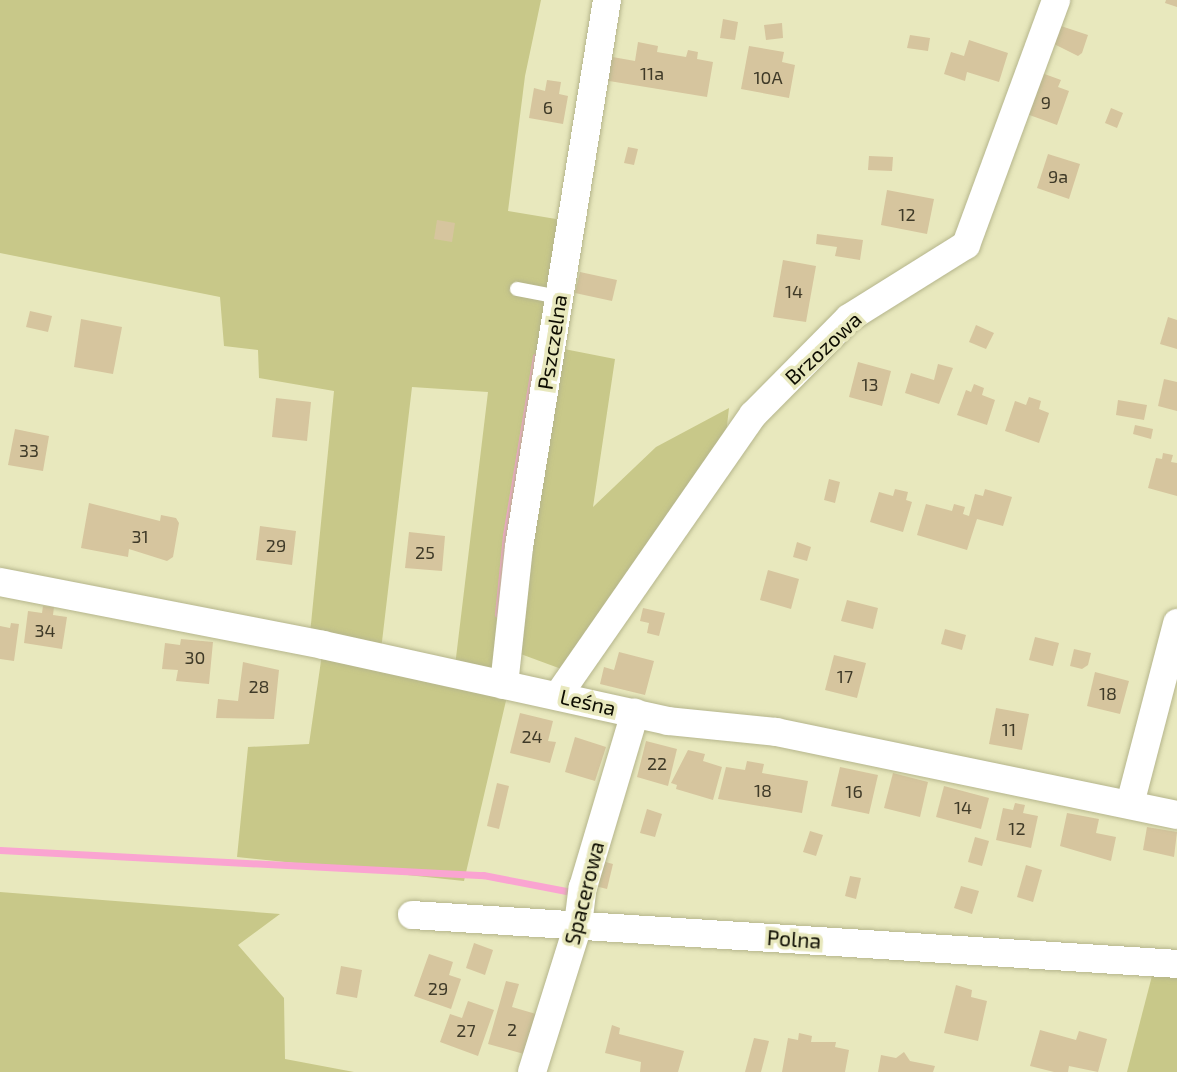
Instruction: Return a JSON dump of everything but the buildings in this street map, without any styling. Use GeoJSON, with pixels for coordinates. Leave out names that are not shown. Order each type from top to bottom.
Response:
{"type":"FeatureCollection","features":[{"type":"Feature","properties":{"kind":"street","name":"Pszczelna"},"geometry":{"type":"LineString","coordinates":[[504,685],[519,547],[607,0]]}},
{"type":"Feature","properties":{"kind":"street","name":"Brzozowa"},"geometry":{"type":"LineString","coordinates":[[559,694],[753,415],[849,318],[966,245],[1056,0]]}},
{"type":"Feature","properties":{"kind":"street","name":"Leśna"},"geometry":{"type":"LineString","coordinates":[[0,582],[559,694],[635,713],[838,743],[1177,815]]}},
{"type":"Feature","properties":{"kind":"street"},"geometry":{"type":"LineString","coordinates":[[1130,804],[1177,623]]}},
{"type":"Feature","properties":{"kind":"street","name":"Spacerowa"},"geometry":{"type":"LineString","coordinates":[[532,1072],[578,925],[583,887],[635,713]]}},
{"type":"Feature","properties":{"kind":"street","name":"Polna"},"geometry":{"type":"LineString","coordinates":[[412,915],[1177,964]]}},
{"type":"Feature","properties":{"kind":"lane"},"geometry":{"type":"LineString","coordinates":[[517,289],[559,298]]}},
{"type":"Feature","properties":{"kind":"green space"},"geometry":{"type":"Polygon","coordinates":[[[0,0],[541,0],[525,76],[508,211],[562,220],[494,669],[455,666],[488,392],[412,387],[381,650],[310,634],[334,391],[259,378],[258,350],[224,346],[220,297],[0,253],[0,0]]]}},
{"type":"Feature","properties":{"kind":"green space"},"geometry":{"type":"Polygon","coordinates":[[[559,348],[615,359],[593,507],[656,447],[729,408],[725,443],[564,670],[518,653],[559,348]]]}},
{"type":"Feature","properties":{"kind":"green space"},"geometry":{"type":"Polygon","coordinates":[[[322,654],[508,692],[464,881],[237,857],[248,747],[309,744],[322,654]]]}},
{"type":"Feature","properties":{"kind":"green space"},"geometry":{"type":"Polygon","coordinates":[[[0,892],[280,914],[238,945],[284,998],[285,1059],[354,1072],[0,1072],[0,892]]]}},
{"type":"Feature","properties":{"kind":"green space"},"geometry":{"type":"Polygon","coordinates":[[[1153,972],[1177,973],[1177,1072],[1127,1072],[1153,972]]]}},
{"type":"Feature","properties":{"kind":"waterway"},"geometry":{"type":"LineString","coordinates":[[498,614],[506,535],[536,356]]}},
{"type":"Feature","properties":{"kind":"waterway"},"geometry":{"type":"LineString","coordinates":[[0,850],[483,875],[571,892]]}}]}
